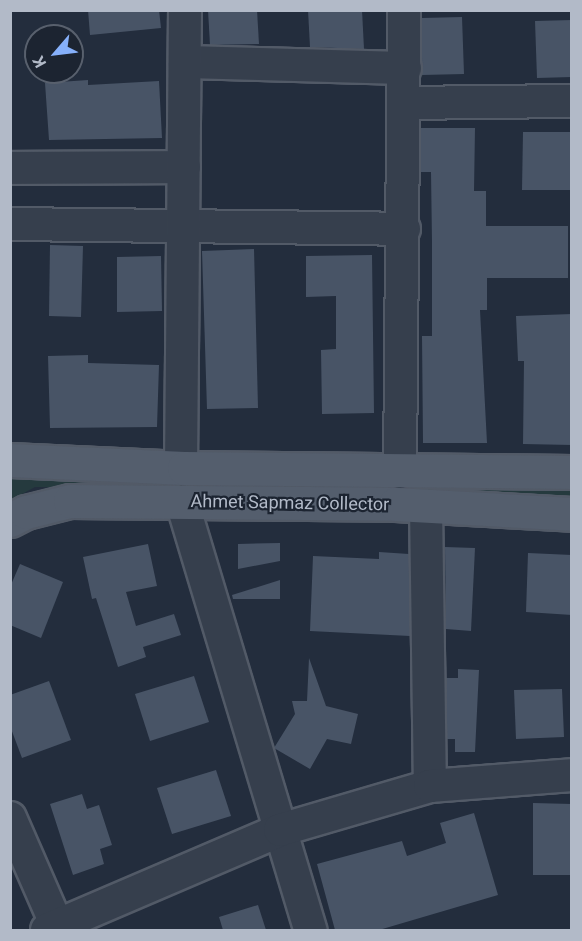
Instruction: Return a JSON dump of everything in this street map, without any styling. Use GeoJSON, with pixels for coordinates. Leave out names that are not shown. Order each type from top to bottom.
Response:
{"type":"FeatureCollection","features":[{"type":"Feature","properties":{"kind":"main road","name":"Ahmet Sapmaz Collector"},"geometry":{"type":"LineString","coordinates":[[10,460],[181,468],[572,472]]}},
{"type":"Feature","properties":{"kind":"main road","name":"Ahmet Sapmaz Collector"},"geometry":{"type":"LineString","coordinates":[[10,520],[26,512],[69,501],[426,506],[572,514]]}},
{"type":"Feature","properties":{"kind":"street"},"geometry":{"type":"LineString","coordinates":[[181,468],[185,10]]}},
{"type":"Feature","properties":{"kind":"street"},"geometry":{"type":"LineString","coordinates":[[400,472],[404,228],[404,10]]}},
{"type":"Feature","properties":{"kind":"street"},"geometry":{"type":"LineString","coordinates":[[185,62],[405,68]]}},
{"type":"Feature","properties":{"kind":"street"},"geometry":{"type":"LineString","coordinates":[[405,103],[572,100]]}},
{"type":"Feature","properties":{"kind":"street"},"geometry":{"type":"LineString","coordinates":[[10,168],[184,167]]}},
{"type":"Feature","properties":{"kind":"street"},"geometry":{"type":"LineString","coordinates":[[10,224],[404,228]]}},
{"type":"Feature","properties":{"kind":"street"},"geometry":{"type":"LineString","coordinates":[[182,502],[310,930]]}},
{"type":"Feature","properties":{"kind":"street"},"geometry":{"type":"LineString","coordinates":[[426,506],[430,786]]}},
{"type":"Feature","properties":{"kind":"street"},"geometry":{"type":"LineString","coordinates":[[10,818],[54,929],[280,830],[430,786],[572,775]]}},
{"type":"Feature","properties":{"kind":"green space"},"geometry":{"type":"Polygon","coordinates":[[[11,477],[572,487],[571,500],[387,493],[35,487],[11,500],[11,477]]]}},
{"type":"Feature","properties":{"kind":"building"},"geometry":{"type":"Polygon","coordinates":[[[88,10],[159,10],[161,28],[90,35],[88,10]]]}},
{"type":"Feature","properties":{"kind":"building"},"geometry":{"type":"Polygon","coordinates":[[[208,10],[257,10],[259,44],[210,45],[208,10]]]}},
{"type":"Feature","properties":{"kind":"building"},"geometry":{"type":"Polygon","coordinates":[[[308,10],[362,10],[364,49],[310,47],[308,10]]]}},
{"type":"Feature","properties":{"kind":"building"},"geometry":{"type":"Polygon","coordinates":[[[462,17],[464,74],[422,75],[422,18],[462,17]]]}},
{"type":"Feature","properties":{"kind":"building"},"geometry":{"type":"Polygon","coordinates":[[[572,20],[572,77],[537,78],[535,21],[572,20]]]}},
{"type":"Feature","properties":{"kind":"building"},"geometry":{"type":"Polygon","coordinates":[[[84,80],[88,80],[88,85],[159,81],[162,138],[49,140],[45,84],[84,84],[84,80]]]}},
{"type":"Feature","properties":{"kind":"building"},"geometry":{"type":"Polygon","coordinates":[[[421,128],[475,128],[474,191],[486,191],[486,226],[568,226],[568,278],[487,278],[487,310],[480,310],[487,443],[423,443],[422,336],[432,336],[432,243],[431,172],[421,172],[421,128]]]}},
{"type":"Feature","properties":{"kind":"building"},"geometry":{"type":"Polygon","coordinates":[[[523,132],[572,132],[572,190],[522,190],[523,132]]]}},
{"type":"Feature","properties":{"kind":"building"},"geometry":{"type":"Polygon","coordinates":[[[50,245],[83,246],[81,317],[49,316],[50,245]]]}},
{"type":"Feature","properties":{"kind":"building"},"geometry":{"type":"Polygon","coordinates":[[[254,249],[258,408],[207,409],[202,251],[254,249]]]}},
{"type":"Feature","properties":{"kind":"building"},"geometry":{"type":"Polygon","coordinates":[[[372,255],[374,413],[322,414],[321,350],[336,349],[336,296],[306,297],[306,256],[372,255]]]}},
{"type":"Feature","properties":{"kind":"building"},"geometry":{"type":"Polygon","coordinates":[[[161,256],[162,311],[117,312],[117,257],[161,256]]]}},
{"type":"Feature","properties":{"kind":"building"},"geometry":{"type":"Polygon","coordinates":[[[572,314],[572,445],[523,444],[524,361],[518,361],[516,316],[572,314]]]}},
{"type":"Feature","properties":{"kind":"building"},"geometry":{"type":"Polygon","coordinates":[[[88,355],[88,363],[159,365],[157,427],[50,428],[48,356],[88,355]]]}},
{"type":"Feature","properties":{"kind":"building"},"geometry":{"type":"Polygon","coordinates":[[[280,543],[280,561],[238,569],[238,544],[280,543]]]}},
{"type":"Feature","properties":{"kind":"building"},"geometry":{"type":"Polygon","coordinates":[[[148,544],[157,586],[126,592],[136,626],[174,614],[181,635],[143,647],[146,657],[118,667],[96,598],[92,599],[83,557],[148,544]]]}},
{"type":"Feature","properties":{"kind":"building"},"geometry":{"type":"Polygon","coordinates":[[[445,547],[475,548],[471,631],[446,629],[445,547]]]}},
{"type":"Feature","properties":{"kind":"building"},"geometry":{"type":"Polygon","coordinates":[[[379,552],[409,554],[410,636],[310,631],[313,556],[379,559],[379,552]]]}},
{"type":"Feature","properties":{"kind":"building"},"geometry":{"type":"Polygon","coordinates":[[[528,553],[572,555],[572,615],[526,612],[528,553]]]}},
{"type":"Feature","properties":{"kind":"building"},"geometry":{"type":"Polygon","coordinates":[[[20,564],[63,582],[41,638],[10,625],[10,587],[20,564]]]}},
{"type":"Feature","properties":{"kind":"building"},"geometry":{"type":"Polygon","coordinates":[[[280,580],[280,599],[233,599],[232,595],[280,580]]]}},
{"type":"Feature","properties":{"kind":"building"},"geometry":{"type":"Polygon","coordinates":[[[309,658],[326,706],[358,714],[351,744],[327,739],[310,769],[274,748],[295,714],[292,701],[307,701],[309,658]]]}},
{"type":"Feature","properties":{"kind":"building"},"geometry":{"type":"Polygon","coordinates":[[[458,669],[479,670],[475,752],[455,752],[455,739],[447,739],[446,678],[458,678],[458,669]]]}},
{"type":"Feature","properties":{"kind":"building"},"geometry":{"type":"Polygon","coordinates":[[[194,676],[209,722],[150,741],[135,694],[194,676]]]}},
{"type":"Feature","properties":{"kind":"building"},"geometry":{"type":"Polygon","coordinates":[[[49,681],[71,740],[22,758],[10,726],[10,695],[49,681]]]}},
{"type":"Feature","properties":{"kind":"building"},"geometry":{"type":"Polygon","coordinates":[[[562,689],[564,737],[516,739],[514,690],[562,689]]]}},
{"type":"Feature","properties":{"kind":"building"},"geometry":{"type":"Polygon","coordinates":[[[216,770],[231,816],[172,834],[157,788],[216,770]]]}},
{"type":"Feature","properties":{"kind":"building"},"geometry":{"type":"Polygon","coordinates":[[[82,794],[87,809],[99,805],[112,845],[100,849],[104,864],[73,875],[50,804],[82,794]]]}},
{"type":"Feature","properties":{"kind":"building"},"geometry":{"type":"Polygon","coordinates":[[[533,803],[572,804],[572,875],[533,875],[533,803]]]}},
{"type":"Feature","properties":{"kind":"building"},"geometry":{"type":"Polygon","coordinates":[[[474,813],[498,895],[379,930],[335,930],[317,864],[402,841],[407,856],[446,843],[440,823],[474,813]]]}},
{"type":"Feature","properties":{"kind":"building"},"geometry":{"type":"Polygon","coordinates":[[[258,905],[266,930],[223,930],[219,917],[258,905]]]}}]}
